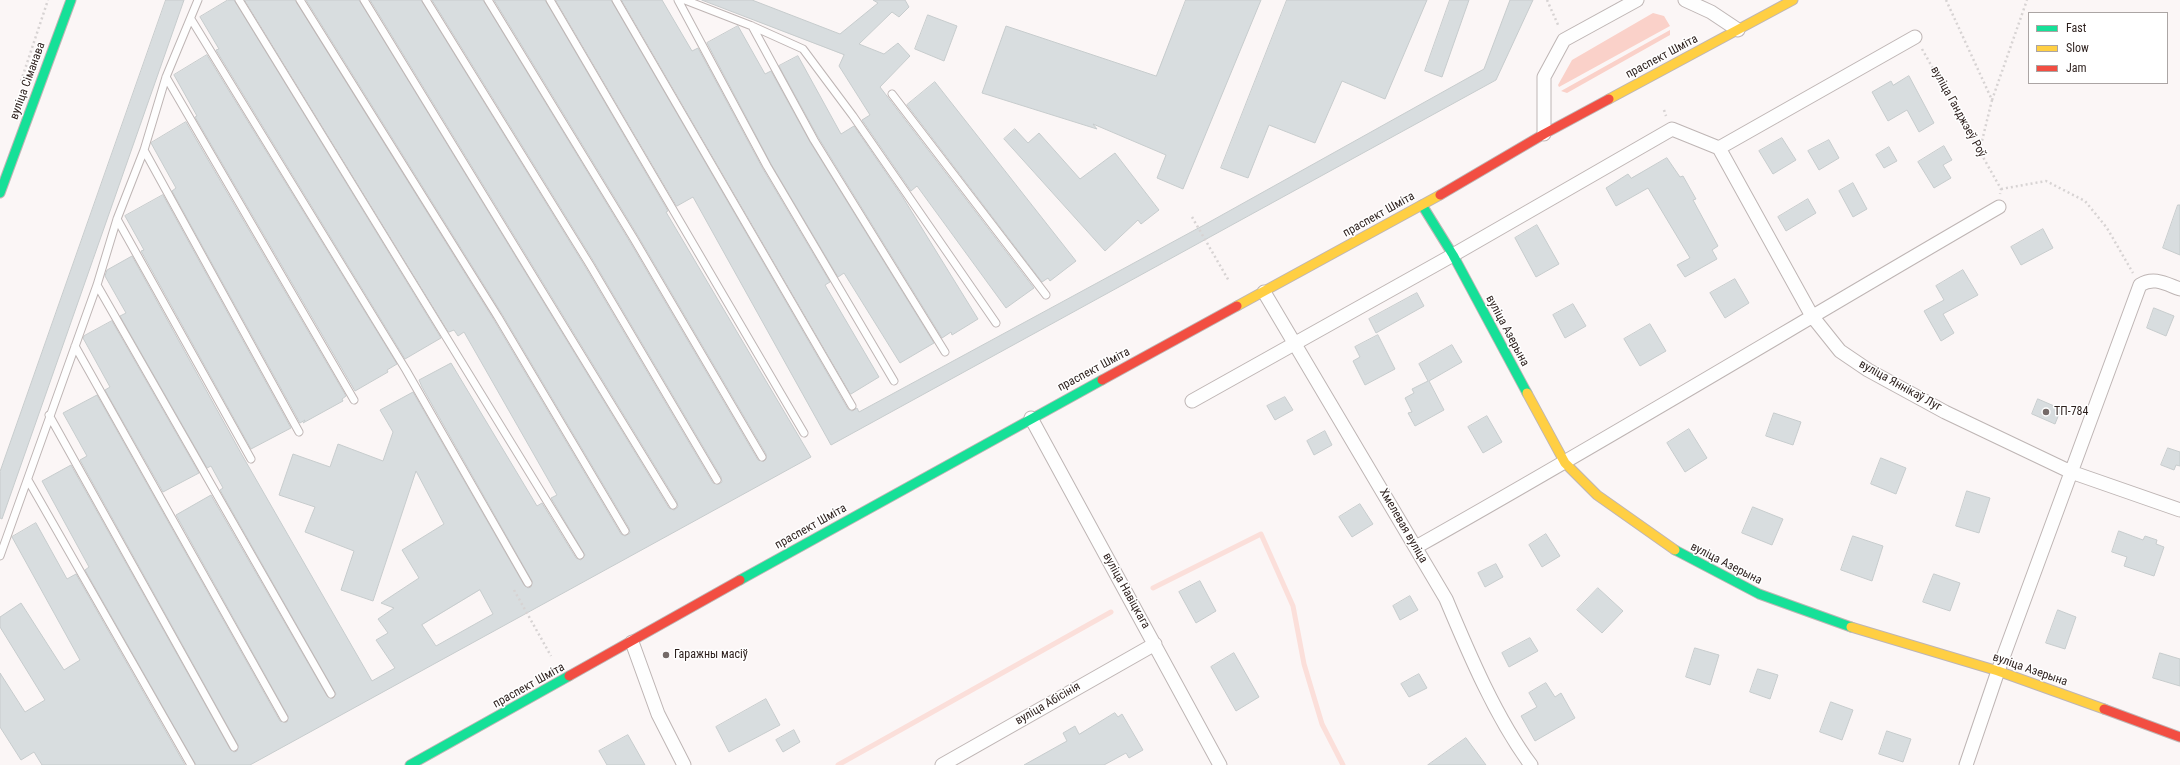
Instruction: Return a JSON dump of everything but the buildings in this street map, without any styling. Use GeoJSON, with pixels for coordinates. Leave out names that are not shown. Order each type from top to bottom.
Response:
{"type":"FeatureCollection","features":[{"type":"Feature","properties":{"kind":"main road","name":"вуліца Сіманава"},"geometry":{"type":"LineString","coordinates":[[0,193],[71,0]]}},
{"type":"Feature","properties":{"kind":"main road","name":"праспект Шміта"},"geometry":{"type":"LineString","coordinates":[[410,765],[1031,418],[1422,205],[1544,134],[1793,0]]}},
{"type":"Feature","properties":{"kind":"main road","name":"вуліца Азерына"},"geometry":{"type":"LineString","coordinates":[[1422,205],[1453,256],[1565,463],[1597,496],[1683,556],[1759,594],[1842,624],[1998,671],[2180,737]]}},
{"type":"Feature","properties":{"kind":"street"},"geometry":{"type":"LineString","coordinates":[[1544,134],[1544,76],[1564,40],[1637,0]]}},
{"type":"Feature","properties":{"kind":"street"},"geometry":{"type":"LineString","coordinates":[[1685,0],[1710,12],[1738,30]]}},
{"type":"Feature","properties":{"kind":"street"},"geometry":{"type":"LineString","coordinates":[[1192,402],[1453,256],[1672,129],[1719,148],[1915,36]]}},
{"type":"Feature","properties":{"kind":"street","name":"вуліца Яннікаў Луг"},"geometry":{"type":"LineString","coordinates":[[1719,148],[1812,316],[1840,350],[1868,370],[1945,412],[2070,472],[2180,510]]}},
{"type":"Feature","properties":{"kind":"street"},"geometry":{"type":"LineString","coordinates":[[1416,547],[1565,463],[1812,316],[1999,208]]}},
{"type":"Feature","properties":{"kind":"street"},"geometry":{"type":"LineString","coordinates":[[1966,765],[1998,671],[2070,472],[2140,285],[2147,280],[2155,280],[2180,289]]}},
{"type":"Feature","properties":{"kind":"street","name":"Хмелевая вуліца"},"geometry":{"type":"LineString","coordinates":[[1264,292],[1446,599],[1468,650],[1512,736],[1531,765]]}},
{"type":"Feature","properties":{"kind":"street","name":"вуліца Навіцкага"},"geometry":{"type":"LineString","coordinates":[[1031,418],[1220,765]]}},
{"type":"Feature","properties":{"kind":"street"},"geometry":{"type":"LineString","coordinates":[[632,642],[658,714],[684,765]]}},
{"type":"Feature","properties":{"kind":"street","name":"вуліца Абісінія"},"geometry":{"type":"LineString","coordinates":[[942,765],[1154,644]]}},
{"type":"Feature","properties":{"kind":"lane"},"geometry":{"type":"LineString","coordinates":[[0,556],[28,480],[49,415],[97,285],[117,219],[144,150],[166,77],[198,0]]}},
{"type":"Feature","properties":{"kind":"lane"},"geometry":{"type":"LineString","coordinates":[[239,0],[580,555]]}},
{"type":"Feature","properties":{"kind":"lane"},"geometry":{"type":"LineString","coordinates":[[300,0],[498,317],[625,530]]}},
{"type":"Feature","properties":{"kind":"lane"},"geometry":{"type":"LineString","coordinates":[[364,0],[673,505]]}},
{"type":"Feature","properties":{"kind":"lane"},"geometry":{"type":"LineString","coordinates":[[426,0],[590,265],[717,480]]}},
{"type":"Feature","properties":{"kind":"lane"},"geometry":{"type":"LineString","coordinates":[[488,0],[630,233],[762,457]]}},
{"type":"Feature","properties":{"kind":"lane"},"geometry":{"type":"LineString","coordinates":[[550,0],[804,433]]}},
{"type":"Feature","properties":{"kind":"lane"},"geometry":{"type":"LineString","coordinates":[[616,0],[852,406]]}},
{"type":"Feature","properties":{"kind":"lane"},"geometry":{"type":"LineString","coordinates":[[678,0],[767,166],[894,381]]}},
{"type":"Feature","properties":{"kind":"lane"},"geometry":{"type":"LineString","coordinates":[[685,0],[752,26],[803,49],[853,116],[996,323]]}},
{"type":"Feature","properties":{"kind":"lane"},"geometry":{"type":"LineString","coordinates":[[191,19],[406,370],[528,582]]}},
{"type":"Feature","properties":{"kind":"lane"},"geometry":{"type":"LineString","coordinates":[[752,26],[814,140],[945,352]]}},
{"type":"Feature","properties":{"kind":"lane"},"geometry":{"type":"LineString","coordinates":[[166,77],[354,400]]}},
{"type":"Feature","properties":{"kind":"lane"},"geometry":{"type":"LineString","coordinates":[[892,94],[1046,295]]}},
{"type":"Feature","properties":{"kind":"lane"},"geometry":{"type":"LineString","coordinates":[[144,150],[299,432]]}},
{"type":"Feature","properties":{"kind":"lane"},"geometry":{"type":"LineString","coordinates":[[117,219],[251,459]]}},
{"type":"Feature","properties":{"kind":"lane"},"geometry":{"type":"LineString","coordinates":[[97,285],[331,694]]}},
{"type":"Feature","properties":{"kind":"lane"},"geometry":{"type":"LineString","coordinates":[[75,346],[284,718]]}},
{"type":"Feature","properties":{"kind":"lane"},"geometry":{"type":"LineString","coordinates":[[49,415],[234,747]]}},
{"type":"Feature","properties":{"kind":"lane"},"geometry":{"type":"LineString","coordinates":[[28,480],[191,765]]}},
{"type":"Feature","properties":{"kind":"path"},"geometry":{"type":"LineString","coordinates":[[18,88],[48,0]]}},
{"type":"Feature","properties":{"kind":"path"},"geometry":{"type":"LineString","coordinates":[[1547,0],[1564,40]]}},
{"type":"Feature","properties":{"kind":"path"},"geometry":{"type":"LineString","coordinates":[[1946,0],[1992,100]]}},
{"type":"Feature","properties":{"kind":"path"},"geometry":{"type":"LineString","coordinates":[[1980,150],[1992,100],[2027,0]]}},
{"type":"Feature","properties":{"kind":"path","name":"вуліца Ганджэеў Роў"},"geometry":{"type":"LineString","coordinates":[[1915,36],[1980,150],[2000,189]]}},
{"type":"Feature","properties":{"kind":"path"},"geometry":{"type":"LineString","coordinates":[[1999,208],[2000,189],[2046,181],[2085,201],[2107,228],[2140,285]]}},
{"type":"Feature","properties":{"kind":"path"},"geometry":{"type":"LineString","coordinates":[[1192,217],[1229,280]]}},
{"type":"Feature","properties":{"kind":"path"},"geometry":{"type":"LineString","coordinates":[[514,590],[550,656]]}},
{"type":"Feature","properties":{"kind":"shaded area"},"geometry":{"type":"Polygon","coordinates":[[[1653,13],[1664,16],[1670,26],[1559,87],[1558,85],[1572,60],[1653,13]]]}},
{"type":"Feature","properties":{"kind":"shaded area"},"geometry":{"type":"Polygon","coordinates":[[[1670,30],[1670,35],[1567,93],[1561,91],[1670,30]]]}},
{"type":"Feature","properties":{"kind":"waterway"},"geometry":{"type":"LineString","coordinates":[[1153,588],[1261,534],[1293,606],[1304,664],[1322,724],[1343,765]]}},
{"type":"Feature","properties":{"kind":"waterway"},"geometry":{"type":"LineString","coordinates":[[838,765],[1111,612]]}},
{"type":"Feature","properties":{"kind":"traffic: fast"},"geometry":{"type":"LineString","coordinates":[[0,193],[71,0]]}},
{"type":"Feature","properties":{"kind":"traffic: fast"},"geometry":{"type":"LineString","coordinates":[[1422,205],[1453,255],[1527,393]]}},
{"type":"Feature","properties":{"kind":"traffic: fast"},"geometry":{"type":"LineString","coordinates":[[740,580],[1102,380]]}},
{"type":"Feature","properties":{"kind":"traffic: fast"},"geometry":{"type":"LineString","coordinates":[[1675,550],[1759,594],[1851,627]]}},
{"type":"Feature","properties":{"kind":"traffic: fast"},"geometry":{"type":"LineString","coordinates":[[410,765],[569,676]]}},
{"type":"Feature","properties":{"kind":"traffic: slow"},"geometry":{"type":"LineString","coordinates":[[1609,99],[1793,0]]}},
{"type":"Feature","properties":{"kind":"traffic: slow"},"geometry":{"type":"LineString","coordinates":[[1237,306],[1440,195]]}},
{"type":"Feature","properties":{"kind":"traffic: slow"},"geometry":{"type":"LineString","coordinates":[[1527,393],[1565,463],[1597,495],[1675,550]]}},
{"type":"Feature","properties":{"kind":"traffic: slow"},"geometry":{"type":"LineString","coordinates":[[1851,627],[1998,671],[2104,709]]}},
{"type":"Feature","properties":{"kind":"traffic: jam"},"geometry":{"type":"LineString","coordinates":[[1440,195],[1544,134],[1609,99]]}},
{"type":"Feature","properties":{"kind":"traffic: jam"},"geometry":{"type":"LineString","coordinates":[[1102,380],[1237,306]]}},
{"type":"Feature","properties":{"kind":"traffic: jam"},"geometry":{"type":"LineString","coordinates":[[569,676],[740,580]]}},
{"type":"Feature","properties":{"kind":"traffic: jam"},"geometry":{"type":"LineString","coordinates":[[2104,709],[2180,737]]}},
{"type":"Feature","properties":{"kind":"place","name":"ТП-784"},"geometry":{"type":"Point","coordinates":[2046,412]}},
{"type":"Feature","properties":{"kind":"place","name":"Гаражны масіў"},"geometry":{"type":"Point","coordinates":[666,655]}}]}
